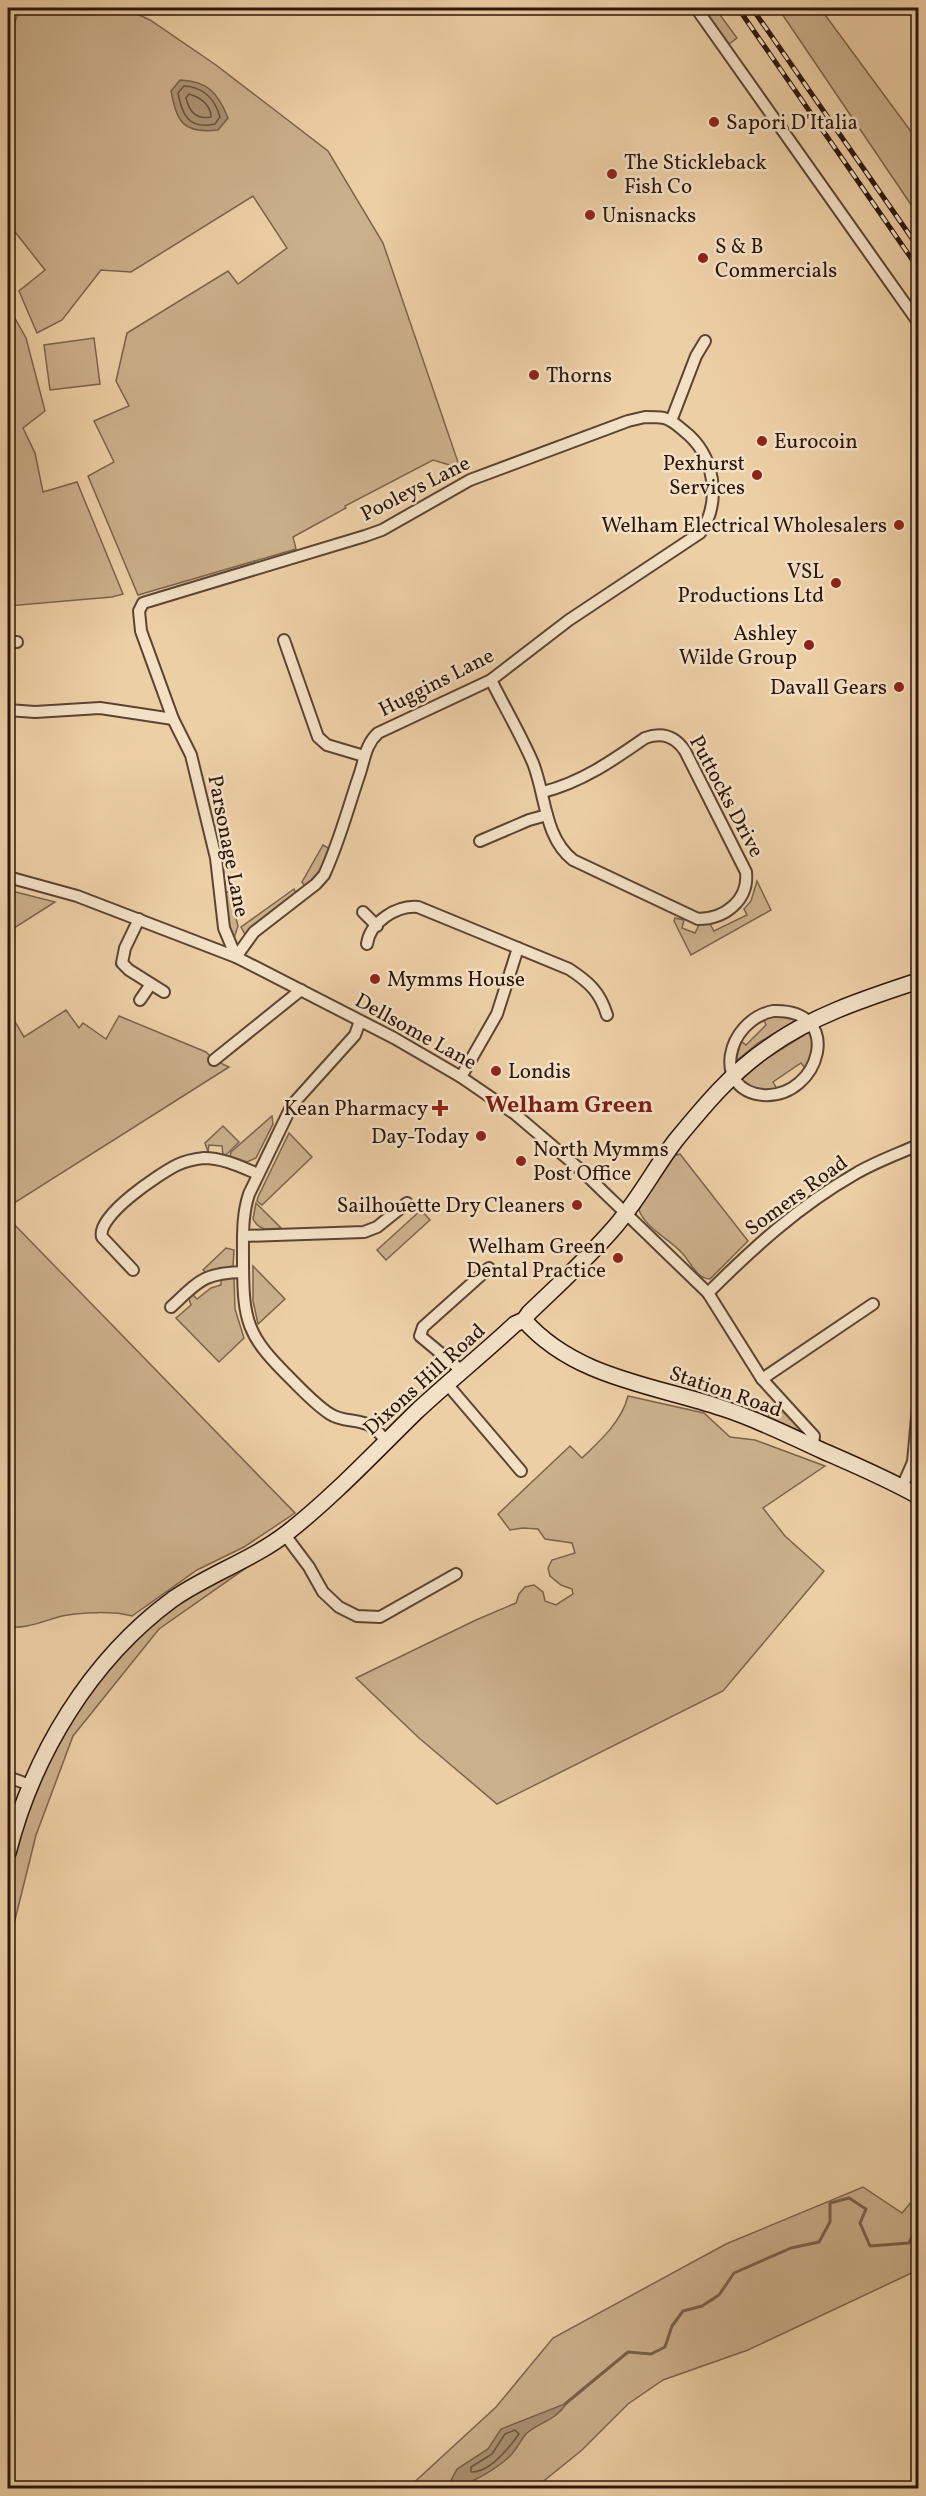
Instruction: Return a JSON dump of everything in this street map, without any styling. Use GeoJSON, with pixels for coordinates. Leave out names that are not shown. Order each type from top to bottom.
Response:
{"type":"FeatureCollection","features":[{"type":"Feature","properties":{"kind":"street"},"geometry":{"type":"LineString","coordinates":[[696,8],[918,322]]}},
{"type":"Feature","properties":{"kind":"street"},"geometry":{"type":"LineString","coordinates":[[671,421],[696,356],[705,341]]}},
{"type":"Feature","properties":{"kind":"street","name":"Pooleys Lane"},"geometry":{"type":"LineString","coordinates":[[140,607],[148,601],[382,530],[470,480],[628,421],[645,417],[665,418],[671,421]]}},
{"type":"Feature","properties":{"kind":"street","name":"Huggins Lane"},"geometry":{"type":"LineString","coordinates":[[236,957],[254,932],[316,884],[324,874],[367,746],[378,733],[491,680],[569,620],[678,550],[700,533],[707,523],[712,502],[710,469],[698,445],[671,421]]}},
{"type":"Feature","properties":{"kind":"street","name":"Parsonage Lane"},"geometry":{"type":"LineString","coordinates":[[140,607],[141,631],[173,718],[188,748],[202,797],[216,858],[224,928],[236,957]]}},
{"type":"Feature","properties":{"kind":"street"},"geometry":{"type":"LineString","coordinates":[[284,640],[318,737],[327,745],[364,756]]}},
{"type":"Feature","properties":{"kind":"street","name":"Puttocks Drive"},"geometry":{"type":"LineString","coordinates":[[491,680],[532,761],[543,792],[547,815],[558,844],[573,860],[691,916],[706,919],[735,904],[745,891],[746,872],[685,751],[680,743],[672,738],[653,735],[645,738],[587,776],[563,787],[543,792]]}},
{"type":"Feature","properties":{"kind":"street"},"geometry":{"type":"LineString","coordinates":[[8,710],[35,712],[100,708],[173,718]]}},
{"type":"Feature","properties":{"kind":"street"},"geometry":{"type":"LineString","coordinates":[[480,841],[528,820],[547,815]]}},
{"type":"Feature","properties":{"kind":"street","name":"Dellsome Lane"},"geometry":{"type":"LineString","coordinates":[[8,877],[77,896],[236,957],[360,1021],[461,1077],[540,1133],[626,1212],[708,1293],[762,1379],[814,1436],[813,1446]]}},
{"type":"Feature","properties":{"kind":"street"},"geometry":{"type":"LineString","coordinates":[[367,944],[369,936],[377,926],[399,908],[418,907],[569,969],[583,978],[601,997],[607,1015]]}},
{"type":"Feature","properties":{"kind":"street"},"geometry":{"type":"LineString","coordinates":[[363,912],[377,926]]}},
{"type":"Feature","properties":{"kind":"street"},"geometry":{"type":"LineString","coordinates":[[139,919],[122,959],[129,970],[164,992]]}},
{"type":"Feature","properties":{"kind":"street"},"geometry":{"type":"LineString","coordinates":[[461,1077],[497,1014],[518,948]]}},
{"type":"Feature","properties":{"kind":"street","name":"Dixons Hill Road"},"geometry":{"type":"LineString","coordinates":[[8,1853],[15,1824],[30,1785],[49,1746],[82,1694],[106,1662],[135,1633],[174,1599],[285,1535],[447,1384],[515,1324],[524,1320],[613,1230],[676,1141],[732,1076],[770,1046],[810,1023],[866,999],[918,981]]}},
{"type":"Feature","properties":{"kind":"street"},"geometry":{"type":"LineString","coordinates":[[140,1000],[151,984]]}},
{"type":"Feature","properties":{"kind":"street"},"geometry":{"type":"LineString","coordinates":[[214,1060],[301,990]]}},
{"type":"Feature","properties":{"kind":"street"},"geometry":{"type":"LineString","coordinates":[[782,1011],[802,1015],[810,1023],[818,1038],[818,1054],[812,1069],[795,1085],[775,1094],[764,1095],[743,1088],[732,1076],[731,1059],[735,1041],[750,1020],[761,1014],[782,1011]]}},
{"type":"Feature","properties":{"kind":"street"},"geometry":{"type":"LineString","coordinates":[[360,1021],[355,1035],[292,1105],[258,1174],[245,1208],[244,1310],[247,1322],[268,1358],[321,1408],[340,1419],[369,1425],[386,1441]]}},
{"type":"Feature","properties":{"kind":"street","name":"Somers Road"},"geometry":{"type":"LineString","coordinates":[[708,1293],[779,1226],[832,1188],[858,1172],[918,1144]]}},
{"type":"Feature","properties":{"kind":"street"},"geometry":{"type":"LineString","coordinates":[[133,1270],[100,1232],[104,1222],[138,1190],[176,1166],[198,1159],[222,1160],[258,1174]]}},
{"type":"Feature","properties":{"kind":"street"},"geometry":{"type":"LineString","coordinates":[[243,1236],[364,1232],[377,1227],[407,1203]]}},
{"type":"Feature","properties":{"kind":"street"},"geometry":{"type":"LineString","coordinates":[[462,1371],[420,1336],[423,1328],[489,1268]]}},
{"type":"Feature","properties":{"kind":"street"},"geometry":{"type":"LineString","coordinates":[[171,1307],[198,1281],[209,1275],[243,1272]]}},
{"type":"Feature","properties":{"kind":"street"},"geometry":{"type":"LineString","coordinates":[[762,1379],[873,1304]]}},
{"type":"Feature","properties":{"kind":"street","name":"Station Road"},"geometry":{"type":"LineString","coordinates":[[524,1320],[547,1341],[598,1371],[625,1381],[723,1408],[813,1446],[918,1496]]}},
{"type":"Feature","properties":{"kind":"street"},"geometry":{"type":"LineString","coordinates":[[447,1384],[521,1471]]}},
{"type":"Feature","properties":{"kind":"street"},"geometry":{"type":"LineString","coordinates":[[902,1487],[913,1462],[918,1406]]}},
{"type":"Feature","properties":{"kind":"street"},"geometry":{"type":"LineString","coordinates":[[285,1535],[309,1567],[323,1592],[339,1607],[357,1616],[380,1617],[456,1574]]}},
{"type":"Feature","properties":{"kind":"street"},"geometry":{"type":"LineString","coordinates":[[8,1777],[30,1785]]}},
{"type":"Feature","properties":{"kind":"shaded area"},"geometry":{"type":"Polygon","coordinates":[[[20,8],[124,8],[150,20],[216,65],[328,151],[383,243],[460,468],[433,460],[345,506],[346,508],[293,537],[296,549],[138,595],[88,476],[114,462],[94,421],[129,406],[116,381],[127,333],[228,271],[238,284],[287,248],[253,196],[131,272],[101,270],[62,320],[37,333],[19,291],[45,270],[8,223],[8,42],[20,8]]]}},
{"type":"Feature","properties":{"kind":"shaded area"},"geometry":{"type":"Polygon","coordinates":[[[703,8],[715,8],[737,38],[729,44],[703,8]]]}},
{"type":"Feature","properties":{"kind":"shaded area"},"geometry":{"type":"Polygon","coordinates":[[[778,8],[820,8],[918,141],[918,215],[778,8]]]}},
{"type":"Feature","properties":{"kind":"shaded area"},"geometry":{"type":"Polygon","coordinates":[[[8,306],[26,338],[45,411],[23,428],[35,453],[43,492],[77,482],[123,594],[112,597],[8,606],[8,306]]]}},
{"type":"Feature","properties":{"kind":"shaded area"},"geometry":{"type":"Polygon","coordinates":[[[94,338],[100,384],[50,390],[44,345],[94,338]]]}},
{"type":"Feature","properties":{"kind":"shaded area"},"geometry":{"type":"Polygon","coordinates":[[[323,845],[330,849],[318,874],[306,888],[302,882],[323,845]]]}},
{"type":"Feature","properties":{"kind":"shaded area"},"geometry":{"type":"Polygon","coordinates":[[[757,881],[771,910],[691,955],[674,921],[675,918],[684,920],[682,928],[695,933],[699,925],[710,924],[714,931],[747,915],[744,909],[751,901],[757,881]]]}},
{"type":"Feature","properties":{"kind":"shaded area"},"geometry":{"type":"Polygon","coordinates":[[[294,889],[296,893],[246,936],[241,927],[294,889]]]}},
{"type":"Feature","properties":{"kind":"shaded area"},"geometry":{"type":"Polygon","coordinates":[[[8,890],[55,902],[8,932],[8,890]]]}},
{"type":"Feature","properties":{"kind":"shaded area"},"geometry":{"type":"Polygon","coordinates":[[[229,891],[238,926],[234,938],[229,928],[225,894],[229,891]]]}},
{"type":"Feature","properties":{"kind":"shaded area"},"geometry":{"type":"Polygon","coordinates":[[[66,1010],[79,1028],[83,1023],[106,1039],[119,1016],[206,1052],[214,1060],[229,1067],[8,1207],[8,1016],[11,1015],[24,1037],[66,1010]]]}},
{"type":"Feature","properties":{"kind":"shaded area"},"geometry":{"type":"Polygon","coordinates":[[[790,1016],[797,1020],[758,1043],[736,1061],[741,1041],[746,1045],[766,1025],[763,1018],[790,1016]]]}},
{"type":"Feature","properties":{"kind":"shaded area"},"geometry":{"type":"Polygon","coordinates":[[[809,1032],[816,1046],[806,1069],[801,1063],[773,1082],[777,1089],[753,1092],[741,1079],[761,1062],[809,1032]]]}},
{"type":"Feature","properties":{"kind":"shaded area"},"geometry":{"type":"Polygon","coordinates":[[[272,1116],[273,1124],[256,1158],[247,1162],[230,1156],[231,1152],[272,1116]]]}},
{"type":"Feature","properties":{"kind":"shaded area"},"geometry":{"type":"Polygon","coordinates":[[[223,1126],[239,1142],[226,1155],[223,1154],[222,1146],[209,1145],[208,1152],[205,1143],[223,1126]]]}},
{"type":"Feature","properties":{"kind":"shaded area"},"geometry":{"type":"Polygon","coordinates":[[[289,1133],[312,1157],[262,1205],[257,1201],[258,1197],[289,1133]]]}},
{"type":"Feature","properties":{"kind":"shaded area"},"geometry":{"type":"Polygon","coordinates":[[[680,1154],[748,1241],[710,1279],[701,1276],[678,1249],[647,1223],[639,1210],[643,1200],[674,1156],[680,1154]]]}},
{"type":"Feature","properties":{"kind":"shaded area"},"geometry":{"type":"Polygon","coordinates":[[[256,1203],[281,1228],[265,1229],[256,1223],[253,1219],[256,1203]]]}},
{"type":"Feature","properties":{"kind":"shaded area"},"geometry":{"type":"Polygon","coordinates":[[[421,1210],[430,1220],[386,1260],[377,1250],[421,1210]]]}},
{"type":"Feature","properties":{"kind":"shaded area"},"geometry":{"type":"Polygon","coordinates":[[[8,1218],[295,1513],[244,1547],[197,1570],[132,1616],[107,1613],[78,1614],[28,1626],[8,1627],[8,1218]]]}},
{"type":"Feature","properties":{"kind":"shaded area"},"geometry":{"type":"Polygon","coordinates":[[[226,1248],[234,1250],[233,1266],[206,1272],[203,1270],[226,1248]]]}},
{"type":"Feature","properties":{"kind":"shaded area"},"geometry":{"type":"Polygon","coordinates":[[[253,1266],[285,1299],[258,1324],[253,1301],[253,1266]]]}},
{"type":"Feature","properties":{"kind":"shaded area"},"geometry":{"type":"Polygon","coordinates":[[[221,1278],[234,1279],[235,1309],[244,1338],[219,1362],[176,1318],[191,1305],[188,1296],[192,1294],[197,1299],[211,1288],[221,1285],[221,1278]]]}},
{"type":"Feature","properties":{"kind":"shaded area"},"geometry":{"type":"Polygon","coordinates":[[[628,1396],[704,1413],[730,1437],[755,1440],[825,1466],[763,1508],[785,1536],[824,1571],[723,1691],[497,1804],[419,1738],[356,1678],[516,1603],[525,1587],[534,1585],[543,1592],[545,1601],[556,1605],[573,1594],[572,1589],[561,1585],[550,1576],[548,1568],[552,1560],[575,1553],[572,1543],[545,1539],[538,1529],[510,1530],[498,1514],[570,1446],[582,1458],[616,1422],[628,1396]]]}},
{"type":"Feature","properties":{"kind":"shaded area"},"geometry":{"type":"Polygon","coordinates":[[[776,1405],[805,1433],[803,1436],[767,1418],[776,1405]]]}},
{"type":"Feature","properties":{"kind":"shaded area"},"geometry":{"type":"Polygon","coordinates":[[[266,1554],[159,1629],[73,1736],[36,1835],[8,1948],[8,1879],[32,1791],[53,1746],[113,1659],[147,1626],[191,1593],[266,1554]]]}},
{"type":"Feature","properties":{"kind":"shaded area"},"geometry":{"type":"Polygon","coordinates":[[[863,2187],[902,2213],[918,2194],[918,2270],[748,2350],[663,2380],[628,2404],[582,2450],[535,2488],[408,2488],[496,2407],[553,2338],[726,2244],[863,2187]]]}},
{"type":"Feature","properties":{"kind":"water"},"geometry":{"type":"Polygon","coordinates":[[[180,80],[198,83],[216,95],[228,118],[218,130],[206,131],[189,128],[179,118],[171,91],[180,80]]]}},
{"type":"Feature","properties":{"kind":"water"},"geometry":{"type":"Polygon","coordinates":[[[567,2403],[552,2418],[526,2434],[511,2455],[496,2467],[471,2482],[447,2488],[457,2469],[488,2449],[501,2429],[567,2403]]]}},
{"type":"Feature","properties":{"kind":"waterway"},"geometry":{"type":"LineString","coordinates":[[565,2404],[628,2352],[651,2354],[665,2347],[672,2326],[683,2311],[702,2306],[719,2295],[734,2273],[791,2248],[819,2242],[830,2222],[830,2203],[849,2198],[866,2209],[860,2223],[870,2246],[909,2243],[918,2225]]}},
{"type":"Feature","properties":{"kind":"railway"},"geometry":{"type":"LineString","coordinates":[[738,8],[918,268]]}},
{"type":"Feature","properties":{"kind":"railway"},"geometry":{"type":"LineString","coordinates":[[752,8],[918,247]]}},
{"type":"Feature","properties":{"kind":"place","name":"Sapori D'Italia"},"geometry":{"type":"Point","coordinates":[714,122]}},
{"type":"Feature","properties":{"kind":"place","name":"The Stickleback Fish Co"},"geometry":{"type":"Point","coordinates":[612,174]}},
{"type":"Feature","properties":{"kind":"place","name":"Unisnacks"},"geometry":{"type":"Point","coordinates":[590,215]}},
{"type":"Feature","properties":{"kind":"place","name":"S & B Commercials"},"geometry":{"type":"Point","coordinates":[703,258]}},
{"type":"Feature","properties":{"kind":"place","name":"Thorns"},"geometry":{"type":"Point","coordinates":[534,375]}},
{"type":"Feature","properties":{"kind":"place","name":"Eurocoin"},"geometry":{"type":"Point","coordinates":[762,441]}},
{"type":"Feature","properties":{"kind":"place","name":"Pexhurst Services"},"geometry":{"type":"Point","coordinates":[757,475]}},
{"type":"Feature","properties":{"kind":"place","name":"Welham Electrical Wholesalers"},"geometry":{"type":"Point","coordinates":[899,525]}},
{"type":"Feature","properties":{"kind":"place","name":"VSL Productions Ltd"},"geometry":{"type":"Point","coordinates":[836,583]}},
{"type":"Feature","properties":{"kind":"place","name":"Ashley Wilde Group"},"geometry":{"type":"Point","coordinates":[809,645]}},
{"type":"Feature","properties":{"kind":"place","name":"Davall Gears"},"geometry":{"type":"Point","coordinates":[899,687]}},
{"type":"Feature","properties":{"kind":"place","name":"Mymms House"},"geometry":{"type":"Point","coordinates":[375,979]}},
{"type":"Feature","properties":{"kind":"place","name":"Londis"},"geometry":{"type":"Point","coordinates":[496,1071]}},
{"type":"Feature","properties":{"kind":"place","name":"Kean Pharmacy"},"geometry":{"type":"Point","coordinates":[440,1108]}},
{"type":"Feature","properties":{"kind":"place","name":"Day-Today"},"geometry":{"type":"Point","coordinates":[481,1136]}},
{"type":"Feature","properties":{"kind":"place","name":"North Mymms Post Office"},"geometry":{"type":"Point","coordinates":[521,1161]}},
{"type":"Feature","properties":{"kind":"place","name":"Sailhouette Dry Cleaners"},"geometry":{"type":"Point","coordinates":[577,1205]}},
{"type":"Feature","properties":{"kind":"place","name":"Welham Green Dental Practice"},"geometry":{"type":"Point","coordinates":[618,1258]}},
{"type":"Feature","properties":{"kind":"district","name":"Welham Green"},"geometry":{"type":"Point","coordinates":[569,1104]}}]}
